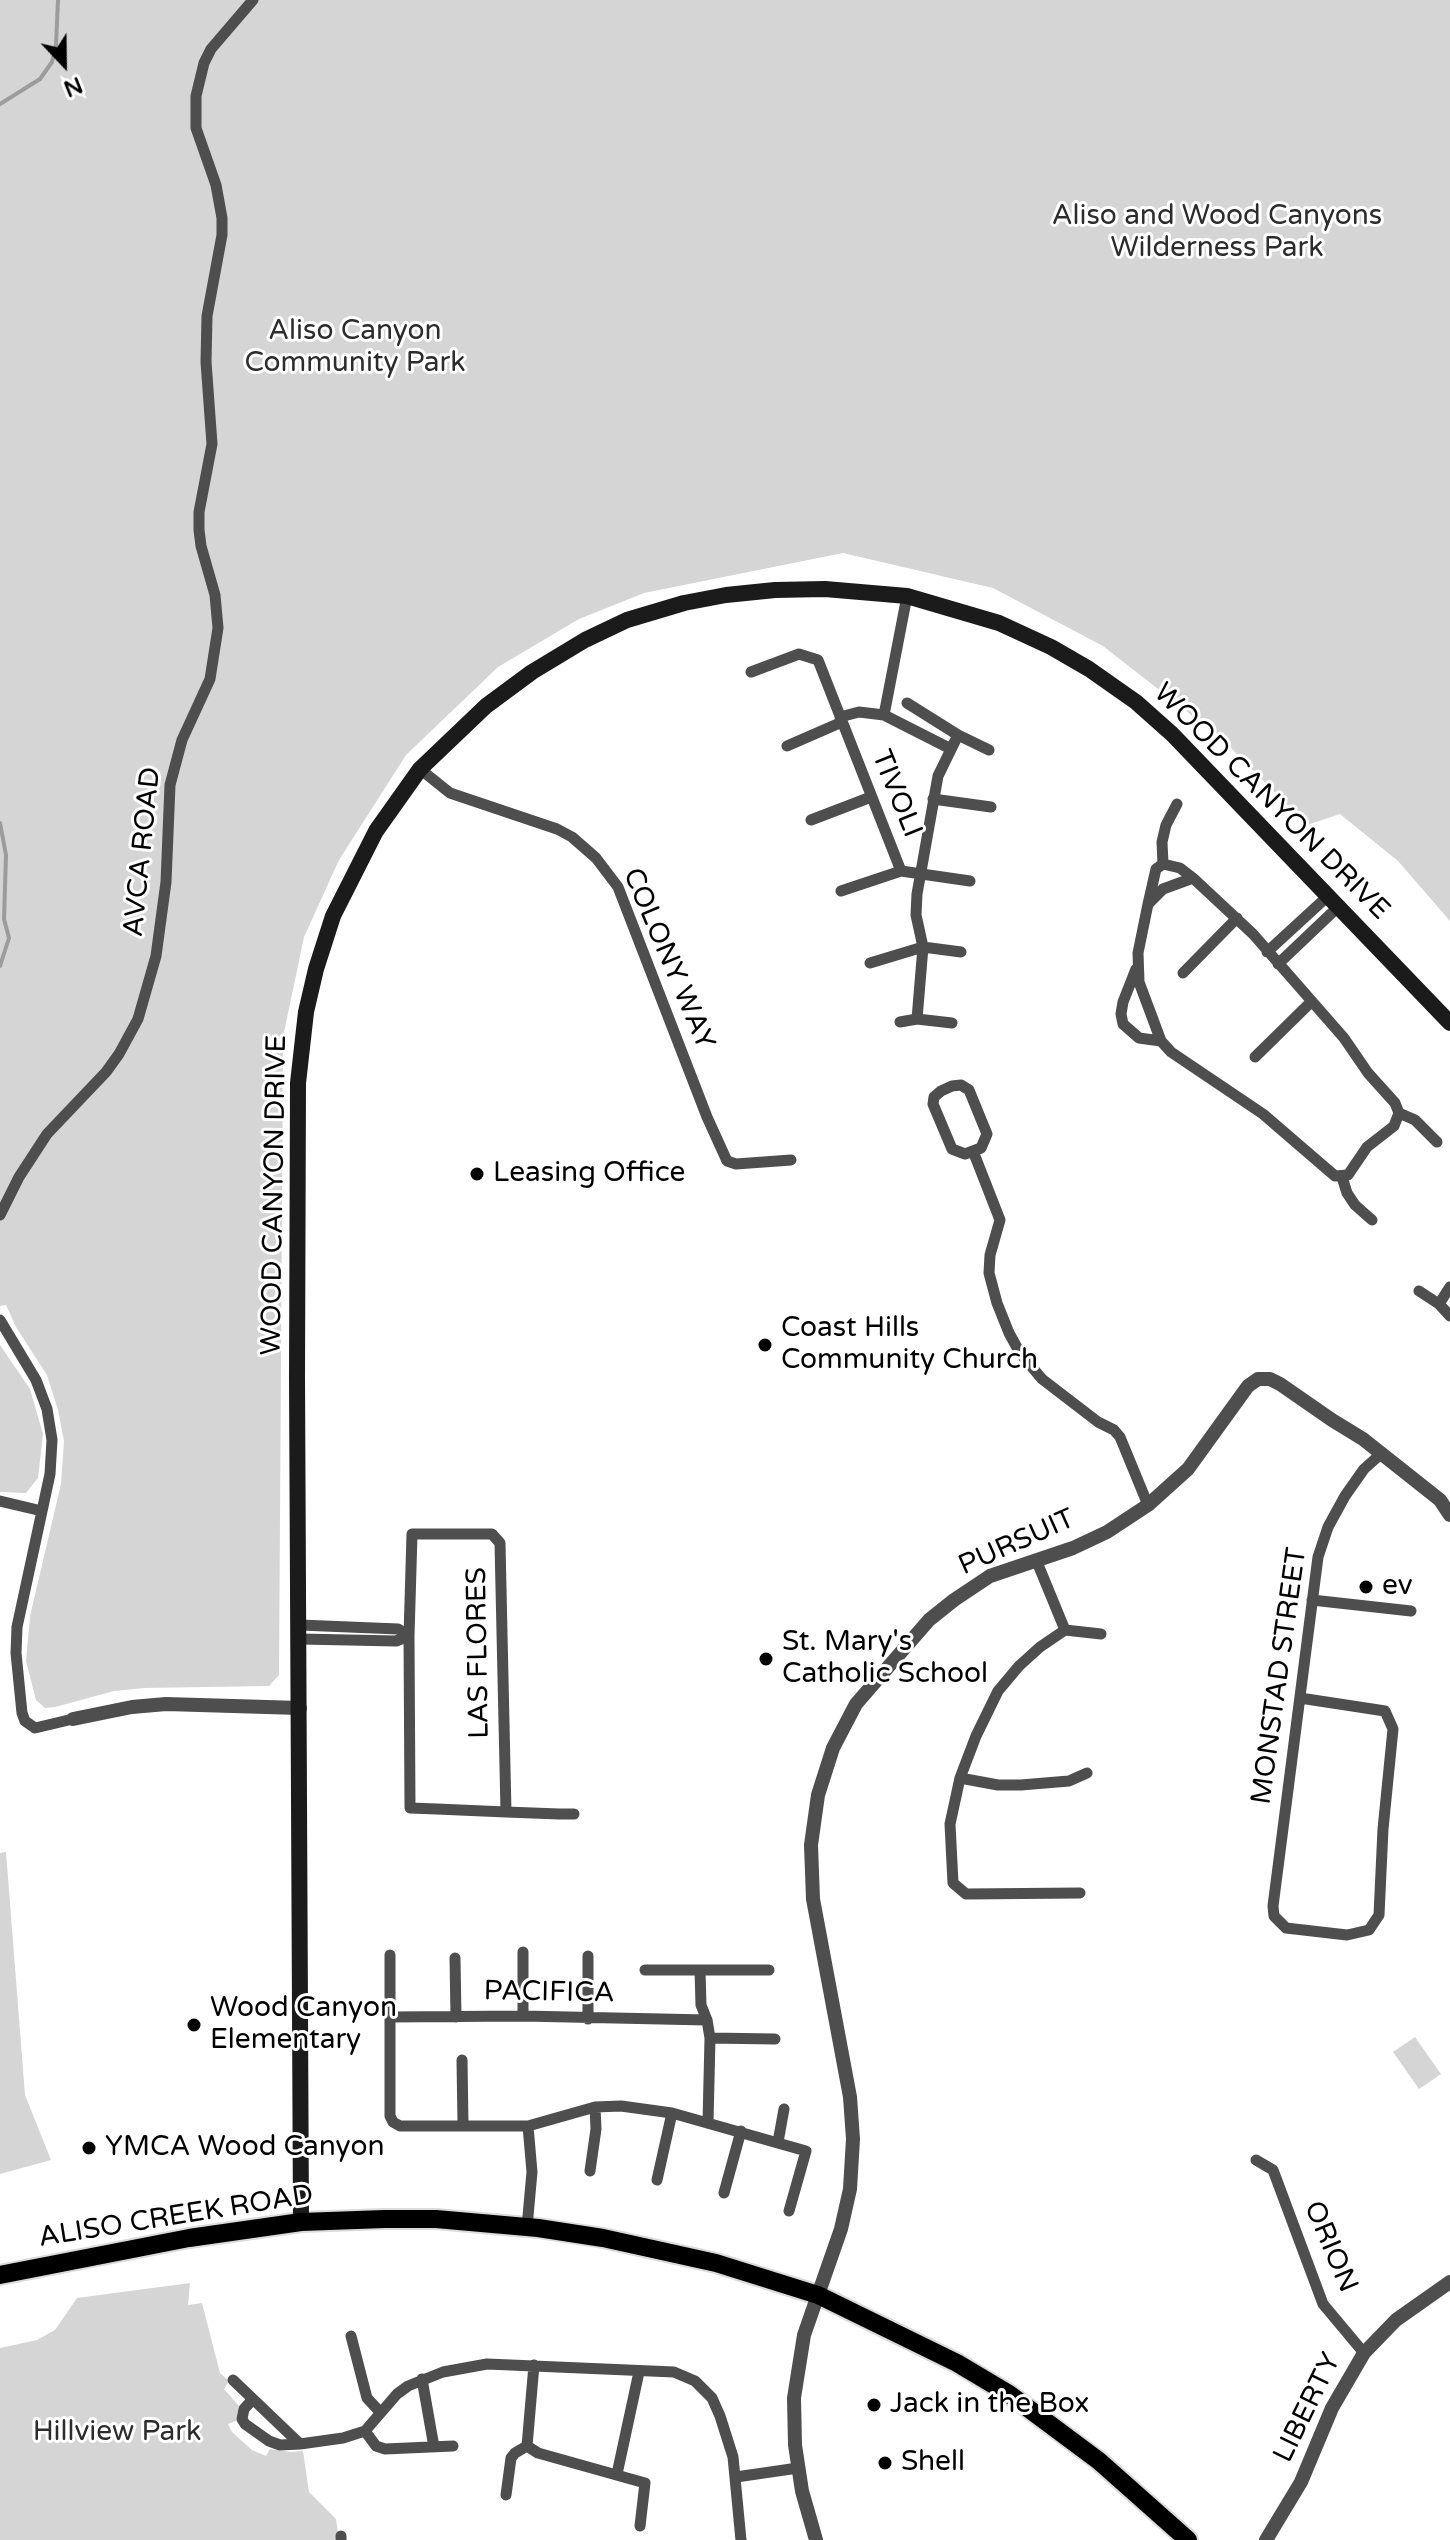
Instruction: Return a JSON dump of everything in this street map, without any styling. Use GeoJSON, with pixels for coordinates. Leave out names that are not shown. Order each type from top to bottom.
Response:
{"type":"FeatureCollection","features":[{"type":"Feature","properties":{"kind":"main road","name":"WOOD CANYON DRIVE"},"geometry":{"type":"LineString","coordinates":[[301,2222],[298,1083],[306,1012],[333,916],[376,831],[420,769],[486,706],[532,672],[585,640],[627,620],[684,603],[775,590],[825,589],[907,596],[999,623],[1038,641],[1089,669],[1136,702],[1172,734],[1450,1023]]}},
{"type":"Feature","properties":{"kind":"main road","name":"ALISO CREEK ROAD"},"geometry":{"type":"LineString","coordinates":[[0,2275],[189,2238],[301,2222],[436,2219],[603,2238],[716,2263],[818,2295],[957,2363],[1009,2394],[1099,2461],[1188,2540]]}},
{"type":"Feature","properties":{"kind":"street","name":"AVCA ROAD"},"geometry":{"type":"LineString","coordinates":[[0,1215],[19,1177],[47,1134],[119,1054],[138,1019],[156,956],[166,882],[170,785],[182,740],[210,679],[217,637],[215,595],[201,546],[199,512],[212,444],[206,362],[207,316],[219,254],[222,218],[216,185],[201,148],[195,111],[199,81],[211,49],[253,0]]}},
{"type":"Feature","properties":{"kind":"street","name":"TIVOLI"},"geometry":{"type":"LineString","coordinates":[[884,715],[907,596]]}},
{"type":"Feature","properties":{"kind":"street","name":"TIVOLI"},"geometry":{"type":"LineString","coordinates":[[751,672],[799,654],[818,660],[901,871],[920,875]]}},
{"type":"Feature","properties":{"kind":"street"},"geometry":{"type":"LineString","coordinates":[[907,703],[958,735],[989,750]]}},
{"type":"Feature","properties":{"kind":"street","name":"TIVOLI"},"geometry":{"type":"LineString","coordinates":[[841,719],[859,712],[884,715],[951,749]]}},
{"type":"Feature","properties":{"kind":"street"},"geometry":{"type":"LineString","coordinates":[[787,746],[841,719]]}},
{"type":"Feature","properties":{"kind":"street","name":"TIVOLI"},"geometry":{"type":"LineString","coordinates":[[917,1019],[923,947],[916,915],[920,875],[938,776],[958,735]]}},
{"type":"Feature","properties":{"kind":"street","name":"COLONY WAY"},"geometry":{"type":"LineString","coordinates":[[420,769],[450,793],[557,829],[572,837],[596,858],[618,887],[727,1161],[736,1164],[791,1160]]}},
{"type":"Feature","properties":{"kind":"street"},"geometry":{"type":"LineString","coordinates":[[811,820],[871,797]]}},
{"type":"Feature","properties":{"kind":"street"},"geometry":{"type":"LineString","coordinates":[[933,799],[991,807]]}},
{"type":"Feature","properties":{"kind":"street"},"geometry":{"type":"LineString","coordinates":[[1163,864],[1164,833],[1177,804]]}},
{"type":"Feature","properties":{"kind":"street"},"geometry":{"type":"LineString","coordinates":[[1161,1041],[1139,1038],[1123,1024],[1121,1014],[1136,968],[1153,877],[1156,869],[1163,864],[1180,868],[1237,918],[1344,1038],[1399,1113],[1415,1120],[1437,1142]]}},
{"type":"Feature","properties":{"kind":"street"},"geometry":{"type":"LineString","coordinates":[[841,891],[901,871]]}},
{"type":"Feature","properties":{"kind":"street"},"geometry":{"type":"LineString","coordinates":[[920,875],[970,881]]}},
{"type":"Feature","properties":{"kind":"street"},"geometry":{"type":"LineString","coordinates":[[1148,904],[1163,889],[1193,878]]}},
{"type":"Feature","properties":{"kind":"street"},"geometry":{"type":"LineString","coordinates":[[1267,952],[1333,902]]}},
{"type":"Feature","properties":{"kind":"street"},"geometry":{"type":"LineString","coordinates":[[1278,964],[1333,902]]}},
{"type":"Feature","properties":{"kind":"street"},"geometry":{"type":"LineString","coordinates":[[1183,973],[1237,918]]}},
{"type":"Feature","properties":{"kind":"street"},"geometry":{"type":"LineString","coordinates":[[870,963],[923,947],[961,952]]}},
{"type":"Feature","properties":{"kind":"street"},"geometry":{"type":"LineString","coordinates":[[1136,968],[1153,1026],[1171,1052],[1263,1114],[1335,1176],[1342,1177],[1352,1171],[1377,1137],[1394,1126],[1399,1113]]}},
{"type":"Feature","properties":{"kind":"street"},"geometry":{"type":"LineString","coordinates":[[1255,1057],[1311,1002]]}},
{"type":"Feature","properties":{"kind":"street"},"geometry":{"type":"LineString","coordinates":[[900,1022],[917,1019],[952,1023]]}},
{"type":"Feature","properties":{"kind":"street"},"geometry":{"type":"LineString","coordinates":[[961,1085],[969,1090],[987,1134],[981,1148],[973,1151],[965,1154],[952,1149],[933,1104],[934,1097],[952,1086],[961,1085]]}},
{"type":"Feature","properties":{"kind":"street"},"geometry":{"type":"LineString","coordinates":[[973,1151],[1000,1220],[990,1255],[989,1273],[1009,1333],[1020,1353],[1042,1379],[1120,1437],[1148,1505]]}},
{"type":"Feature","properties":{"kind":"street"},"geometry":{"type":"LineString","coordinates":[[1342,1177],[1355,1205],[1372,1220]]}},
{"type":"Feature","properties":{"kind":"street"},"geometry":{"type":"LineString","coordinates":[[1439,1304],[1450,1287]]}},
{"type":"Feature","properties":{"kind":"street"},"geometry":{"type":"LineString","coordinates":[[1419,1291],[1439,1304],[1450,1316]]}},
{"type":"Feature","properties":{"kind":"street"},"geometry":{"type":"LineString","coordinates":[[0,1320],[36,1380],[49,1417],[52,1456],[17,1627],[16,1653],[25,1721],[35,1728],[132,1707],[166,1704],[300,1708]]}},
{"type":"Feature","properties":{"kind":"street","name":"PURSUIT"},"geometry":{"type":"LineString","coordinates":[[816,2540],[807,2515],[795,2445],[796,2374],[804,2335],[841,2229],[850,2189],[853,2139],[850,2097],[813,1899],[811,1845],[818,1795],[833,1748],[856,1704],[929,1620],[954,1600],[990,1576],[1037,1562],[1107,1532],[1148,1505],[1188,1469],[1248,1386],[1258,1379],[1270,1379],[1280,1384],[1382,1453],[1440,1500],[1450,1515]]}},
{"type":"Feature","properties":{"kind":"street","name":"MONSTAD STREET"},"geometry":{"type":"LineString","coordinates":[[1300,1698],[1385,1711],[1393,1729],[1383,1829],[1381,1904],[1379,1915],[1369,1930],[1347,1935],[1286,1928],[1274,1916],[1273,1906],[1318,1557],[1328,1527],[1345,1496],[1364,1469],[1382,1453]]}},
{"type":"Feature","properties":{"kind":"street"},"geometry":{"type":"LineString","coordinates":[[0,1501],[42,1511]]}},
{"type":"Feature","properties":{"kind":"street","name":"LAS FLORES"},"geometry":{"type":"LineString","coordinates":[[506,1812],[500,1543],[492,1534],[412,1534],[410,1808],[506,1812],[574,1814]]}},
{"type":"Feature","properties":{"kind":"street"},"geometry":{"type":"LineString","coordinates":[[1037,1562],[1065,1630]]}},
{"type":"Feature","properties":{"kind":"street"},"geometry":{"type":"LineString","coordinates":[[1312,1600],[1411,1611]]}},
{"type":"Feature","properties":{"kind":"street"},"geometry":{"type":"LineString","coordinates":[[1080,1893],[966,1894],[953,1883],[950,1824],[960,1778],[998,1691],[1019,1666],[1065,1630],[1101,1634]]}},
{"type":"Feature","properties":{"kind":"street"},"geometry":{"type":"LineString","coordinates":[[300,1632],[396,1641],[409,1636]]}},
{"type":"Feature","properties":{"kind":"street"},"geometry":{"type":"LineString","coordinates":[[960,1778],[998,1785],[1021,1785],[1069,1781],[1087,1773]]}},
{"type":"Feature","properties":{"kind":"street"},"geometry":{"type":"LineString","coordinates":[[523,1952],[523,2016]]}},
{"type":"Feature","properties":{"kind":"street"},"geometry":{"type":"LineString","coordinates":[[390,1955],[390,2116],[393,2122],[400,2126],[528,2126],[595,2107],[647,2107],[806,2151],[789,2211]]}},
{"type":"Feature","properties":{"kind":"street"},"geometry":{"type":"LineString","coordinates":[[588,1956],[588,2019]]}},
{"type":"Feature","properties":{"kind":"street"},"geometry":{"type":"LineString","coordinates":[[455,1958],[456,2017]]}},
{"type":"Feature","properties":{"kind":"street"},"geometry":{"type":"LineString","coordinates":[[645,1970],[769,1970]]}},
{"type":"Feature","properties":{"kind":"street"},"geometry":{"type":"LineString","coordinates":[[700,1970],[701,2005],[710,2038],[708,2122]]}},
{"type":"Feature","properties":{"kind":"street","name":"PACIFICA"},"geometry":{"type":"LineString","coordinates":[[390,2017],[707,2020]]}},
{"type":"Feature","properties":{"kind":"street"},"geometry":{"type":"LineString","coordinates":[[710,2038],[775,2039]]}},
{"type":"Feature","properties":{"kind":"street"},"geometry":{"type":"LineString","coordinates":[[462,2060],[463,2124]]}},
{"type":"Feature","properties":{"kind":"street"},"geometry":{"type":"LineString","coordinates":[[590,2171],[596,2129],[595,2107]]}},
{"type":"Feature","properties":{"kind":"street"},"geometry":{"type":"LineString","coordinates":[[778,2142],[784,2109]]}},
{"type":"Feature","properties":{"kind":"street"},"geometry":{"type":"LineString","coordinates":[[657,2180],[672,2113]]}},
{"type":"Feature","properties":{"kind":"street"},"geometry":{"type":"LineString","coordinates":[[527,2227],[532,2162],[528,2126]]}},
{"type":"Feature","properties":{"kind":"street"},"geometry":{"type":"LineString","coordinates":[[724,2193],[741,2131]]}},
{"type":"Feature","properties":{"kind":"street","name":"ORION"},"geometry":{"type":"LineString","coordinates":[[1256,2160],[1273,2170],[1323,2304],[1364,2353]]}},
{"type":"Feature","properties":{"kind":"street","name":"LIBERTY"},"geometry":{"type":"LineString","coordinates":[[1266,2540],[1301,2482],[1332,2408],[1364,2353],[1396,2320],[1450,2282]]}},
{"type":"Feature","properties":{"kind":"street"},"geometry":{"type":"LineString","coordinates":[[351,2336],[367,2398],[380,2412]]}},
{"type":"Feature","properties":{"kind":"street"},"geometry":{"type":"LineString","coordinates":[[253,2399],[244,2409],[242,2419],[245,2424],[280,2445],[300,2444],[343,2438],[365,2431],[397,2394],[422,2379],[487,2364],[674,2372],[695,2381],[712,2398],[733,2457],[741,2540]]}},
{"type":"Feature","properties":{"kind":"street"},"geometry":{"type":"LineString","coordinates":[[527,2446],[534,2365]]}},
{"type":"Feature","properties":{"kind":"street"},"geometry":{"type":"LineString","coordinates":[[617,2474],[639,2372]]}},
{"type":"Feature","properties":{"kind":"street"},"geometry":{"type":"LineString","coordinates":[[422,2379],[434,2447]]}},
{"type":"Feature","properties":{"kind":"street"},"geometry":{"type":"LineString","coordinates":[[233,2380],[300,2444]]}},
{"type":"Feature","properties":{"kind":"street"},"geometry":{"type":"LineString","coordinates":[[365,2431],[376,2446],[385,2449],[453,2446]]}},
{"type":"Feature","properties":{"kind":"street"},"geometry":{"type":"LineString","coordinates":[[527,2446],[538,2453],[645,2483],[640,2526]]}},
{"type":"Feature","properties":{"kind":"street"},"geometry":{"type":"LineString","coordinates":[[506,2495],[511,2458],[527,2446]]}},
{"type":"Feature","properties":{"kind":"street"},"geometry":{"type":"LineString","coordinates":[[736,2477],[798,2468]]}},
{"type":"Feature","properties":{"kind":"green space","name":"Aliso Canyon Community Park"},"geometry":{"type":"Polygon","coordinates":[[[0,0],[1450,0],[1450,921],[1398,861],[1340,814],[1307,825],[1222,739],[1103,646],[993,588],[843,553],[644,593],[579,619],[498,667],[406,755],[339,860],[304,937],[283,1037],[279,1675],[269,1686],[144,1688],[114,1691],[45,1708],[36,1700],[26,1661],[30,1616],[61,1484],[64,1441],[47,1375],[16,1327],[6,1305],[0,1306],[0,0]]]}},
{"type":"Feature","properties":{"kind":"green space"},"geometry":{"type":"Polygon","coordinates":[[[0,1345],[30,1389],[43,1434],[38,1478],[26,1493],[0,1492],[0,1345]]]}},
{"type":"Feature","properties":{"kind":"green space"},"geometry":{"type":"Polygon","coordinates":[[[6,1852],[25,2095],[51,2160],[0,2174],[0,1853],[6,1852]]]}},
{"type":"Feature","properties":{"kind":"green space"},"geometry":{"type":"Polygon","coordinates":[[[1415,2037],[1441,2074],[1419,2089],[1393,2052],[1415,2037]]]}},
{"type":"Feature","properties":{"kind":"green space","name":"Hillview Park"},"geometry":{"type":"Polygon","coordinates":[[[190,2283],[188,2305],[202,2303],[220,2373],[229,2381],[224,2389],[239,2406],[236,2421],[228,2424],[232,2432],[252,2450],[266,2456],[270,2449],[303,2451],[309,2492],[336,2519],[338,2534],[334,2540],[0,2540],[0,2348],[37,2340],[55,2330],[77,2298],[190,2283]]]}},
{"type":"Feature","properties":{"kind":"waterway"},"geometry":{"type":"LineString","coordinates":[[0,104],[40,79],[52,62],[58,0]]}},
{"type":"Feature","properties":{"kind":"waterway"},"geometry":{"type":"LineString","coordinates":[[0,823],[6,855],[4,919],[9,938],[0,966]]}},
{"type":"Feature","properties":{"kind":"place","name":"Leasing Office"},"geometry":{"type":"Point","coordinates":[477,1174]}},
{"type":"Feature","properties":{"kind":"place","name":"Coast Hills Community Church"},"geometry":{"type":"Point","coordinates":[765,1345]}},
{"type":"Feature","properties":{"kind":"place","name":"ev"},"geometry":{"type":"Point","coordinates":[1366,1587]}},
{"type":"Feature","properties":{"kind":"place","name":"St. Mary's Catholic School"},"geometry":{"type":"Point","coordinates":[766,1659]}},
{"type":"Feature","properties":{"kind":"place","name":"Wood Canyon Elementary"},"geometry":{"type":"Point","coordinates":[194,2025]}},
{"type":"Feature","properties":{"kind":"place","name":"YMCA Wood Canyon"},"geometry":{"type":"Point","coordinates":[89,2148]}},
{"type":"Feature","properties":{"kind":"place","name":"Jack in the Box"},"geometry":{"type":"Point","coordinates":[874,2405]}},
{"type":"Feature","properties":{"kind":"place","name":"Shell"},"geometry":{"type":"Point","coordinates":[885,2463]}},
{"type":"Feature","properties":{"kind":"park label","name":"Aliso and Wood Canyons Wilderness Park"},"geometry":{"type":"Point","coordinates":[1217,233]}}]}
